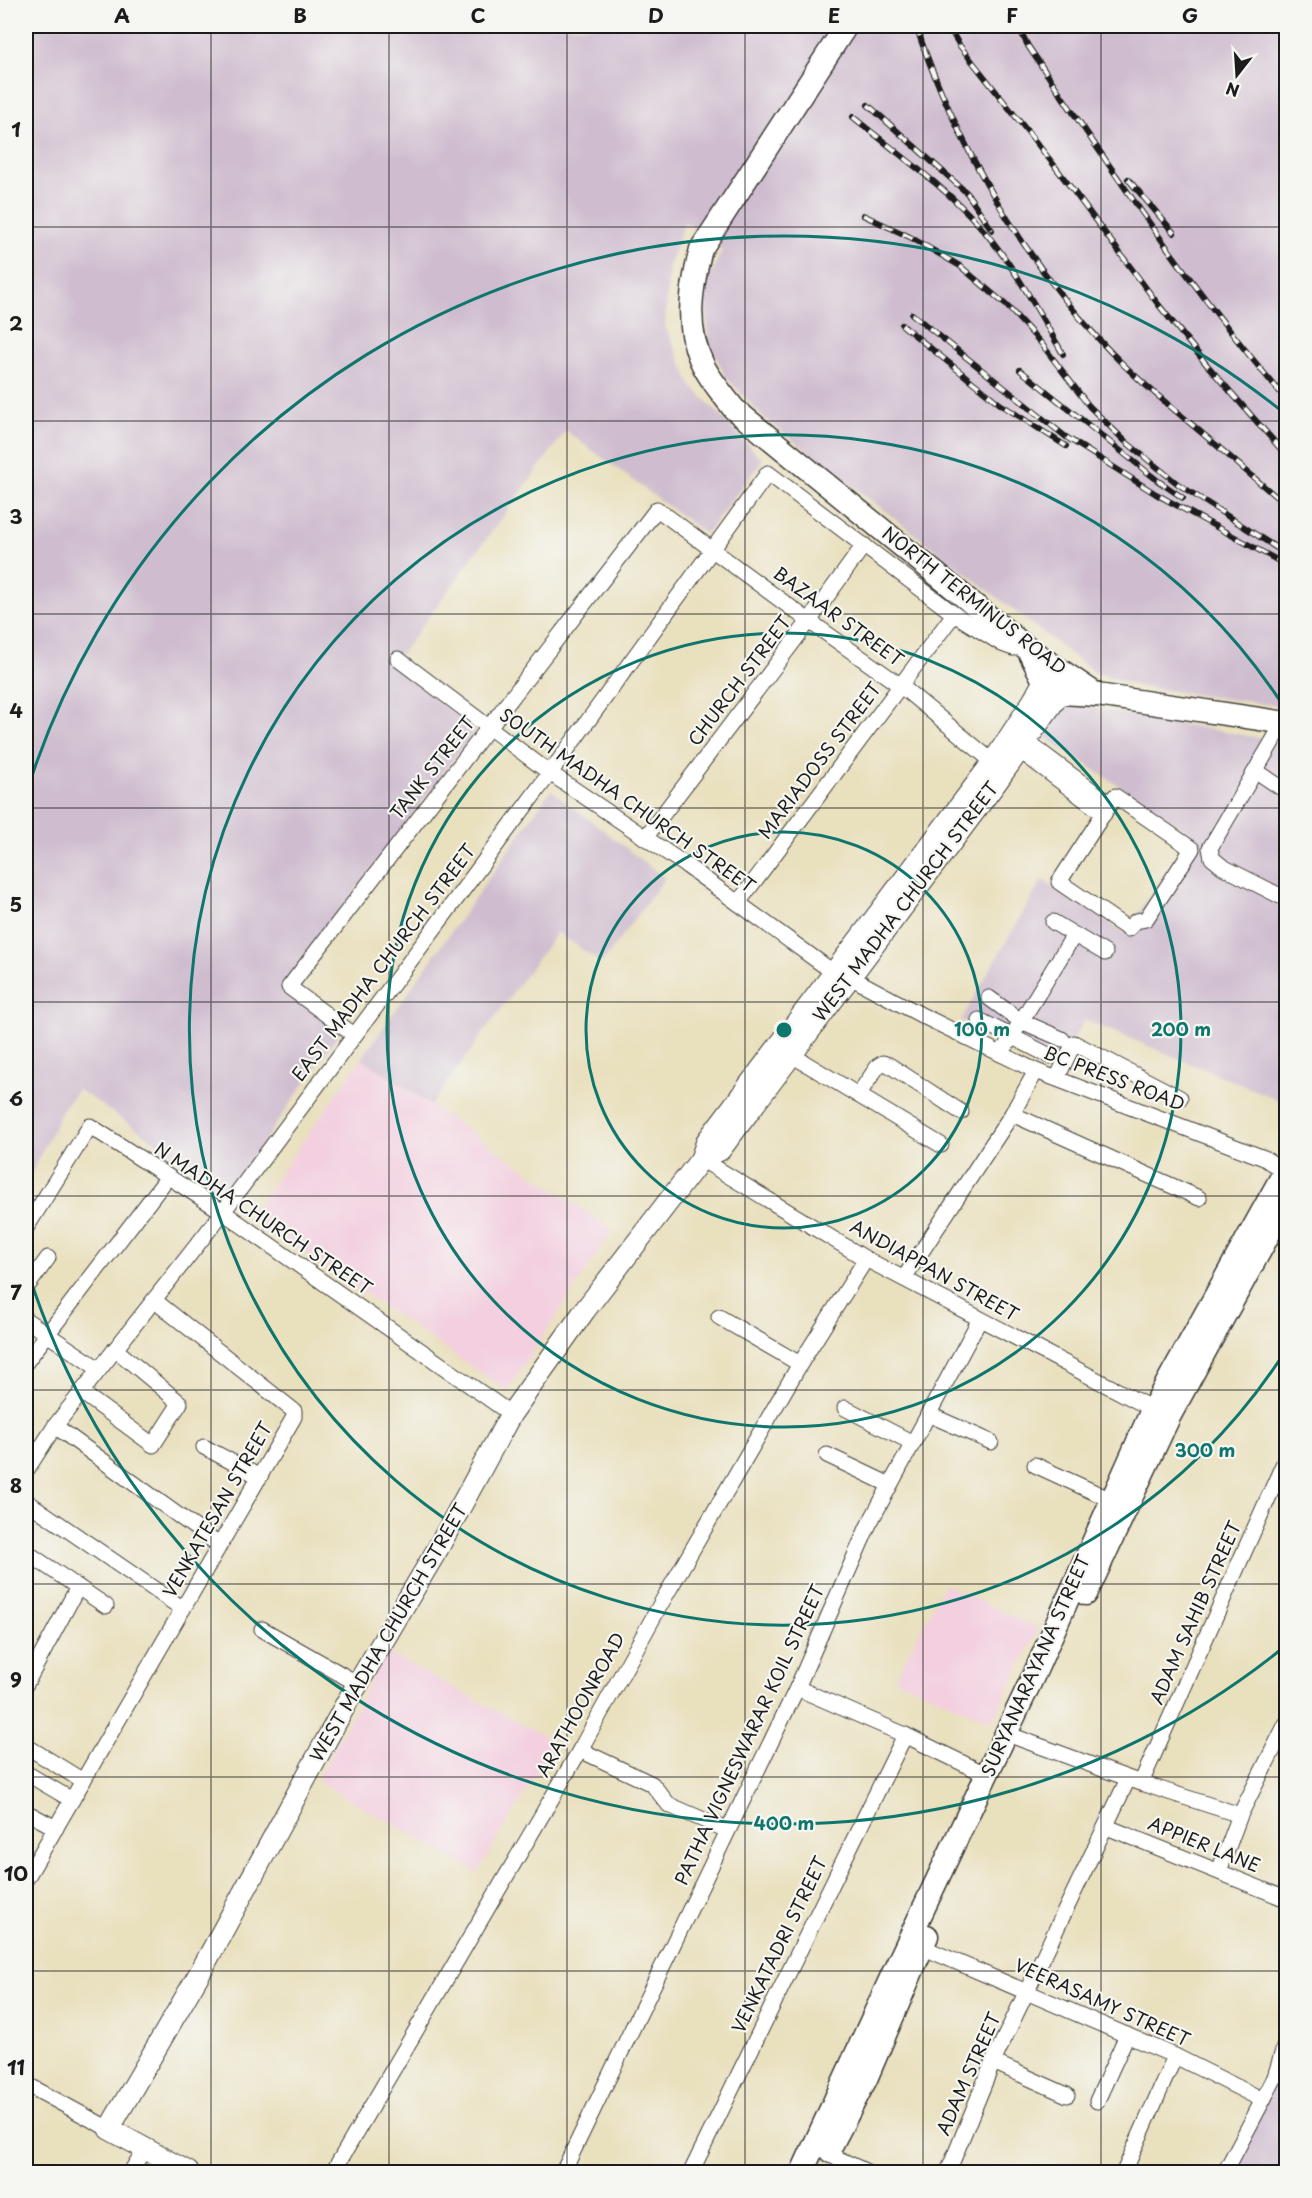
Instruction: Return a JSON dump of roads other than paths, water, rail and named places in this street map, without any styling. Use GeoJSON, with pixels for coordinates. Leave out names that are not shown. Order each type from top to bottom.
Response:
{"type":"FeatureCollection","features":[{"type":"Feature","properties":{"kind":"main road","name":"NORTH TERMINUS ROAD"},"geometry":{"type":"LineString","coordinates":[[846,26],[701,249],[693,283],[691,328],[704,367],[734,409],[1027,648],[1097,695],[1285,723]]}},
{"type":"Feature","properties":{"kind":"main road"},"geometry":{"type":"LineString","coordinates":[[1027,648],[1052,687],[1097,695]]}},
{"type":"Feature","properties":{"kind":"main road","name":"WEST MADHA CHURCH STREET"},"geometry":{"type":"LineString","coordinates":[[110,2129],[202,1969],[358,1684],[512,1414],[585,1310],[701,1159],[707,1141],[732,1121],[842,975],[1023,745],[1052,687]]}},
{"type":"Feature","properties":{"kind":"main road","name":"WEST MADHA CHURCH STREET"},"geometry":{"type":"LineString","coordinates":[[842,975],[993,762],[1033,701],[1052,687]]}},
{"type":"Feature","properties":{"kind":"main road","name":"SURYANARAYANA STREET"},"geometry":{"type":"LineString","coordinates":[[823,2163],[866,2079],[922,1947],[1018,1738],[1160,1413],[1286,1171]]}},
{"type":"Feature","properties":{"kind":"main road","name":"SURYANARAYANA STREET"},"geometry":{"type":"LineString","coordinates":[[802,2172],[1037,1668],[1111,1500],[1160,1413],[1287,1203]]}},
{"type":"Feature","properties":{"kind":"main road"},"geometry":{"type":"LineString","coordinates":[[110,2129],[188,2172]]}},
{"type":"Feature","properties":{"kind":"street","name":"EAST MADHA CHURCH STREET"},"geometry":{"type":"LineString","coordinates":[[26,1471],[55,1426],[223,1212],[550,773],[768,473],[864,545]]}},
{"type":"Feature","properties":{"kind":"street","name":"BAZAAR STREET"},"geometry":{"type":"LineString","coordinates":[[657,509],[901,686],[993,762]]}},
{"type":"Feature","properties":{"kind":"street","name":"TANK STREET"},"geometry":{"type":"LineString","coordinates":[[354,1035],[289,987],[657,509]]}},
{"type":"Feature","properties":{"kind":"street"},"geometry":{"type":"LineString","coordinates":[[864,545],[954,614],[1002,644],[1013,648],[1027,648]]}},
{"type":"Feature","properties":{"kind":"street","name":"CHURCH STREET"},"geometry":{"type":"LineString","coordinates":[[645,838],[864,545]]}},
{"type":"Feature","properties":{"kind":"street","name":"MARIADOSS STREET"},"geometry":{"type":"LineString","coordinates":[[738,903],[954,614]]}},
{"type":"Feature","properties":{"kind":"street","name":"SOUTH MADHA CHURCH STREET"},"geometry":{"type":"LineString","coordinates":[[399,659],[550,773],[842,975]]}},
{"type":"Feature","properties":{"kind":"street"},"geometry":{"type":"LineString","coordinates":[[1285,723],[1210,848],[1212,858],[1223,867],[1280,896],[1287,893]]}},
{"type":"Feature","properties":{"kind":"street"},"geometry":{"type":"LineString","coordinates":[[1023,745],[1107,809]]}},
{"type":"Feature","properties":{"kind":"street"},"geometry":{"type":"LineString","coordinates":[[1256,771],[1287,790]]}},
{"type":"Feature","properties":{"kind":"street"},"geometry":{"type":"LineString","coordinates":[[1115,796],[1192,849],[1146,919],[1136,921],[1128,929],[1059,882],[1107,809],[1115,796]]}},
{"type":"Feature","properties":{"kind":"street"},"geometry":{"type":"LineString","coordinates":[[1053,922],[1105,953]]}},
{"type":"Feature","properties":{"kind":"street"},"geometry":{"type":"LineString","coordinates":[[1001,1054],[1074,935]]}},
{"type":"Feature","properties":{"kind":"street","name":"BC PRESS ROAD"},"geometry":{"type":"LineString","coordinates":[[842,975],[1036,1071],[1264,1158],[1286,1171]]}},
{"type":"Feature","properties":{"kind":"street"},"geometry":{"type":"LineString","coordinates":[[989,998],[1021,1021],[1062,1039]]}},
{"type":"Feature","properties":{"kind":"street"},"geometry":{"type":"LineString","coordinates":[[979,1020],[1050,1056]]}},
{"type":"Feature","properties":{"kind":"street"},"geometry":{"type":"LineString","coordinates":[[1057,1078],[1074,1043],[1180,1098]]}},
{"type":"Feature","properties":{"kind":"street"},"geometry":{"type":"LineString","coordinates":[[785,1051],[941,1145]]}},
{"type":"Feature","properties":{"kind":"street"},"geometry":{"type":"LineString","coordinates":[[858,1095],[878,1066],[883,1063],[961,1112]]}},
{"type":"Feature","properties":{"kind":"street"},"geometry":{"type":"LineString","coordinates":[[904,1278],[1012,1114],[1036,1071]]}},
{"type":"Feature","properties":{"kind":"street"},"geometry":{"type":"LineString","coordinates":[[1012,1114],[1198,1198]]}},
{"type":"Feature","properties":{"kind":"street","name":"N MADHA CHURCH STREET"},"geometry":{"type":"LineString","coordinates":[[26,1228],[90,1126],[223,1212],[512,1414]]}},
{"type":"Feature","properties":{"kind":"street","name":"ANDIAPPAN STREET"},"geometry":{"type":"LineString","coordinates":[[701,1159],[866,1259],[1160,1413]]}},
{"type":"Feature","properties":{"kind":"street"},"geometry":{"type":"LineString","coordinates":[[26,1362],[168,1178]]}},
{"type":"Feature","properties":{"kind":"street"},"geometry":{"type":"LineString","coordinates":[[26,1288],[48,1258]]}},
{"type":"Feature","properties":{"kind":"street","name":"ARATHOONROAD"},"geometry":{"type":"LineString","coordinates":[[333,2172],[580,1750],[659,1607],[800,1364],[866,1259]]}},
{"type":"Feature","properties":{"kind":"street","name":"VENKATESAN STREET"},"geometry":{"type":"LineString","coordinates":[[26,1879],[294,1417],[294,1411],[155,1301]]}},
{"type":"Feature","properties":{"kind":"street"},"geometry":{"type":"LineString","coordinates":[[719,1317],[800,1364]]}},
{"type":"Feature","properties":{"kind":"street","name":"PATHA VIGNESWARAR KOIL STREET"},"geometry":{"type":"LineString","coordinates":[[563,2172],[797,1688],[868,1526],[980,1319]]}},
{"type":"Feature","properties":{"kind":"street"},"geometry":{"type":"LineString","coordinates":[[26,1320],[99,1369]]}},
{"type":"Feature","properties":{"kind":"street"},"geometry":{"type":"LineString","coordinates":[[81,1392],[153,1445],[180,1403],[116,1349]]}},
{"type":"Feature","properties":{"kind":"street"},"geometry":{"type":"LineString","coordinates":[[845,1408],[913,1443]]}},
{"type":"Feature","properties":{"kind":"street"},"geometry":{"type":"LineString","coordinates":[[928,1414],[991,1442]]}},
{"type":"Feature","properties":{"kind":"street"},"geometry":{"type":"LineString","coordinates":[[55,1426],[219,1545]]}},
{"type":"Feature","properties":{"kind":"street"},"geometry":{"type":"LineString","coordinates":[[204,1447],[260,1476]]}},
{"type":"Feature","properties":{"kind":"street"},"geometry":{"type":"LineString","coordinates":[[827,1455],[890,1485]]}},
{"type":"Feature","properties":{"kind":"street","name":"ADAM SAHIB STREET"},"geometry":{"type":"LineString","coordinates":[[1107,1827],[1135,1781],[1287,1458]]}},
{"type":"Feature","properties":{"kind":"street"},"geometry":{"type":"LineString","coordinates":[[1035,1465],[1111,1500]]}},
{"type":"Feature","properties":{"kind":"street"},"geometry":{"type":"LineString","coordinates":[[26,1501],[183,1609]]}},
{"type":"Feature","properties":{"kind":"street"},"geometry":{"type":"LineString","coordinates":[[26,1552],[106,1606]]}},
{"type":"Feature","properties":{"kind":"street"},"geometry":{"type":"LineString","coordinates":[[26,1684],[78,1587]]}},
{"type":"Feature","properties":{"kind":"street"},"geometry":{"type":"LineString","coordinates":[[262,1629],[358,1684]]}},
{"type":"Feature","properties":{"kind":"street"},"geometry":{"type":"LineString","coordinates":[[797,1688],[904,1735],[987,1775]]}},
{"type":"Feature","properties":{"kind":"street"},"geometry":{"type":"LineString","coordinates":[[1218,1871],[1240,1815],[1286,1728]]}},
{"type":"Feature","properties":{"kind":"street","name":"VENKATADRI STREET"},"geometry":{"type":"LineString","coordinates":[[691,2172],[904,1735]]}},
{"type":"Feature","properties":{"kind":"street"},"geometry":{"type":"LineString","coordinates":[[1018,1738],[1135,1781],[1240,1815]]}},
{"type":"Feature","properties":{"kind":"street"},"geometry":{"type":"LineString","coordinates":[[26,1746],[83,1781]]}},
{"type":"Feature","properties":{"kind":"street"},"geometry":{"type":"LineString","coordinates":[[580,1750],[652,1784],[669,1805],[727,1830]]}},
{"type":"Feature","properties":{"kind":"street"},"geometry":{"type":"LineString","coordinates":[[26,1773],[72,1800]]}},
{"type":"Feature","properties":{"kind":"street"},"geometry":{"type":"LineString","coordinates":[[26,1830],[30,1814],[56,1828]]}},
{"type":"Feature","properties":{"kind":"street","name":"APPIER LANE"},"geometry":{"type":"LineString","coordinates":[[1107,1827],[1287,1899]]}},
{"type":"Feature","properties":{"kind":"street","name":"ADAM STREET"},"geometry":{"type":"LineString","coordinates":[[948,2172],[993,2062],[1107,1827]]}},
{"type":"Feature","properties":{"kind":"street","name":"VEERASAMY STREET"},"geometry":{"type":"LineString","coordinates":[[922,1947],[1175,2056],[1263,2100]]}},
{"type":"Feature","properties":{"kind":"street"},"geometry":{"type":"LineString","coordinates":[[1097,2102],[1127,2035]]}},
{"type":"Feature","properties":{"kind":"street"},"geometry":{"type":"LineString","coordinates":[[1226,2172],[1275,2077],[1287,2041]]}},
{"type":"Feature","properties":{"kind":"street"},"geometry":{"type":"LineString","coordinates":[[1124,2172],[1175,2056]]}},
{"type":"Feature","properties":{"kind":"street"},"geometry":{"type":"LineString","coordinates":[[993,2062],[1067,2095]]}},
{"type":"Feature","properties":{"kind":"street"},"geometry":{"type":"LineString","coordinates":[[26,2084],[110,2129]]}},
{"type":"Feature","properties":{"kind":"street"},"geometry":{"type":"LineString","coordinates":[[131,2172],[145,2149]]}},
{"type":"Feature","properties":{"kind":"street"},"geometry":{"type":"LineString","coordinates":[[823,2163],[867,2172]]}},
{"type":"Feature","properties":{"kind":"railway"},"geometry":{"type":"LineString","coordinates":[[916,26],[950,113],[971,155],[1018,236],[1045,274],[1074,311],[1128,369],[1286,505]]}},
{"type":"Feature","properties":{"kind":"railway"},"geometry":{"type":"LineString","coordinates":[[948,26],[960,46],[1054,165],[1158,304],[1207,365],[1286,455]]}},
{"type":"Feature","properties":{"kind":"railway"},"geometry":{"type":"LineString","coordinates":[[1018,26],[1028,46],[1152,227],[1217,314],[1286,399]]}},
{"type":"Feature","properties":{"kind":"railway"},"geometry":{"type":"LineString","coordinates":[[868,105],[967,193],[992,230]]}},
{"type":"Feature","properties":{"kind":"railway"},"geometry":{"type":"LineString","coordinates":[[853,117],[934,182],[978,224],[1013,271],[1063,354]]}},
{"type":"Feature","properties":{"kind":"railway"},"geometry":{"type":"LineString","coordinates":[[1128,179],[1174,233]]}},
{"type":"Feature","properties":{"kind":"railway"},"geometry":{"type":"LineString","coordinates":[[863,215],[910,237],[960,266],[1006,305],[1041,343],[1089,406],[1126,442],[1178,484],[1286,554]]}},
{"type":"Feature","properties":{"kind":"railway"},"geometry":{"type":"LineString","coordinates":[[912,314],[1066,437],[1156,494],[1286,565]]}},
{"type":"Feature","properties":{"kind":"railway"},"geometry":{"type":"LineString","coordinates":[[902,325],[1000,404],[1066,446]]}},
{"type":"Feature","properties":{"kind":"railway"},"geometry":{"type":"LineString","coordinates":[[1020,370],[1157,480],[1183,498]]}}]}
